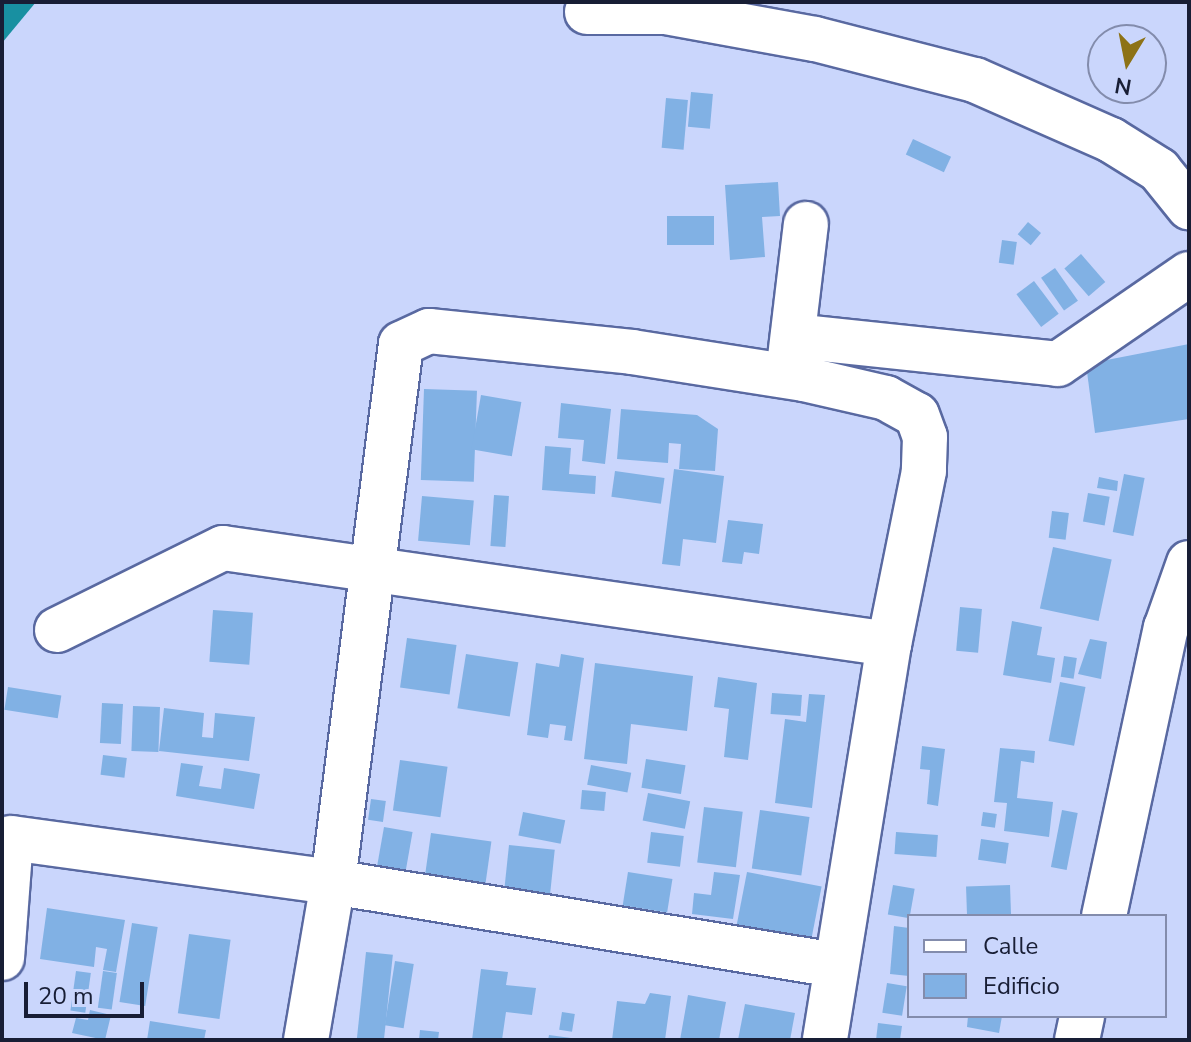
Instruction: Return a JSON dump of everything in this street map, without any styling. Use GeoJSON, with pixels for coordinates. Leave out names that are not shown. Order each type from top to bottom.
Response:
{"type":"FeatureCollection","features":[{"type":"Feature","properties":{"kind":"street"},"geometry":{"type":"LineString","coordinates":[[587,12],[666,12],[815,39],[975,80],[1111,140],[1159,170],[1189,207]]}},
{"type":"Feature","properties":{"kind":"street"},"geometry":{"type":"LineString","coordinates":[[790,356],[806,224]]}},
{"type":"Feature","properties":{"kind":"street"},"geometry":{"type":"LineString","coordinates":[[306,1040],[333,882],[401,344],[429,331],[632,352],[1058,364],[1189,274]]}},
{"type":"Feature","properties":{"kind":"street"},"geometry":{"type":"LineString","coordinates":[[790,356],[917,415],[925,437],[924,471],[889,644],[825,1040]]}},
{"type":"Feature","properties":{"kind":"street"},"geometry":{"type":"LineString","coordinates":[[57,630],[223,548],[889,644]]}},
{"type":"Feature","properties":{"kind":"street"},"geometry":{"type":"LineString","coordinates":[[1104,914],[1166,628],[1189,563]]}},
{"type":"Feature","properties":{"kind":"street"},"geometry":{"type":"LineString","coordinates":[[2,958],[11,838],[333,882],[835,965]]}},
{"type":"Feature","properties":{"kind":"street"},"geometry":{"type":"LineString","coordinates":[[1077,1040],[1082,1018]]}},
{"type":"Feature","properties":{"kind":"shaded area"},"geometry":{"type":"Polygon","coordinates":[[[2,2],[36,2],[2,43],[2,2]]]}},
{"type":"Feature","properties":{"kind":"building"},"geometry":{"type":"Polygon","coordinates":[[[691,92],[713,94],[710,129],[688,127],[691,92]]]}},
{"type":"Feature","properties":{"kind":"building"},"geometry":{"type":"Polygon","coordinates":[[[666,98],[688,100],[684,150],[662,148],[666,98]]]}},
{"type":"Feature","properties":{"kind":"building"},"geometry":{"type":"Polygon","coordinates":[[[913,139],[951,157],[944,172],[906,154],[913,139]]]}},
{"type":"Feature","properties":{"kind":"building"},"geometry":{"type":"Polygon","coordinates":[[[778,182],[780,216],[762,217],[765,257],[730,260],[725,185],[778,182]]]}},
{"type":"Feature","properties":{"kind":"building"},"geometry":{"type":"Polygon","coordinates":[[[667,216],[714,216],[714,245],[667,245],[667,216]]]}},
{"type":"Feature","properties":{"kind":"building"},"geometry":{"type":"Polygon","coordinates":[[[1028,222],[1041,233],[1031,245],[1018,234],[1028,222]]]}},
{"type":"Feature","properties":{"kind":"building"},"geometry":{"type":"Polygon","coordinates":[[[1002,240],[1017,242],[1014,265],[999,263],[1002,240]]]}},
{"type":"Feature","properties":{"kind":"building"},"geometry":{"type":"Polygon","coordinates":[[[1081,254],[1105,282],[1089,296],[1064,268],[1081,254]]]}},
{"type":"Feature","properties":{"kind":"building"},"geometry":{"type":"Polygon","coordinates":[[[1055,268],[1078,301],[1064,311],[1041,278],[1055,268]]]}},
{"type":"Feature","properties":{"kind":"building"},"geometry":{"type":"Polygon","coordinates":[[[1034,281],[1059,314],[1041,327],[1016,294],[1034,281]]]}},
{"type":"Feature","properties":{"kind":"building"},"geometry":{"type":"Polygon","coordinates":[[[1189,344],[1189,419],[1095,433],[1086,364],[1189,344]]]}},
{"type":"Feature","properties":{"kind":"building"},"geometry":{"type":"Polygon","coordinates":[[[424,389],[477,391],[474,482],[421,480],[424,389]]]}},
{"type":"Feature","properties":{"kind":"building"},"geometry":{"type":"Polygon","coordinates":[[[481,395],[521,402],[512,456],[471,449],[481,395]]]}},
{"type":"Feature","properties":{"kind":"building"},"geometry":{"type":"Polygon","coordinates":[[[561,403],[611,409],[605,464],[582,461],[584,440],[558,438],[561,403]]]}},
{"type":"Feature","properties":{"kind":"building"},"geometry":{"type":"Polygon","coordinates":[[[621,409],[697,415],[718,429],[715,471],[679,469],[681,444],[669,443],[668,463],[617,459],[621,409]]]}},
{"type":"Feature","properties":{"kind":"building"},"geometry":{"type":"Polygon","coordinates":[[[545,446],[571,448],[569,474],[596,476],[595,494],[542,490],[545,446]]]}},
{"type":"Feature","properties":{"kind":"building"},"geometry":{"type":"Polygon","coordinates":[[[674,469],[724,476],[716,543],[683,539],[680,566],[662,564],[674,469]]]}},
{"type":"Feature","properties":{"kind":"building"},"geometry":{"type":"Polygon","coordinates":[[[615,471],[665,478],[661,504],[611,497],[615,471]]]}},
{"type":"Feature","properties":{"kind":"building"},"geometry":{"type":"Polygon","coordinates":[[[1124,474],[1145,478],[1133,536],[1113,532],[1124,474]]]}},
{"type":"Feature","properties":{"kind":"building"},"geometry":{"type":"Polygon","coordinates":[[[1099,477],[1118,481],[1117,491],[1097,488],[1099,477]]]}},
{"type":"Feature","properties":{"kind":"building"},"geometry":{"type":"Polygon","coordinates":[[[1088,493],[1110,497],[1105,525],[1083,522],[1088,493]]]}},
{"type":"Feature","properties":{"kind":"building"},"geometry":{"type":"Polygon","coordinates":[[[494,495],[509,496],[505,547],[490,546],[494,495]]]}},
{"type":"Feature","properties":{"kind":"building"},"geometry":{"type":"Polygon","coordinates":[[[422,496],[474,501],[470,545],[418,541],[422,496]]]}},
{"type":"Feature","properties":{"kind":"building"},"geometry":{"type":"Polygon","coordinates":[[[1052,511],[1069,513],[1066,540],[1049,538],[1052,511]]]}},
{"type":"Feature","properties":{"kind":"building"},"geometry":{"type":"Polygon","coordinates":[[[728,520],[763,524],[759,554],[744,552],[742,564],[722,562],[728,520]]]}},
{"type":"Feature","properties":{"kind":"building"},"geometry":{"type":"Polygon","coordinates":[[[1053,547],[1112,559],[1099,621],[1040,609],[1053,547]]]}},
{"type":"Feature","properties":{"kind":"building"},"geometry":{"type":"Polygon","coordinates":[[[960,607],[982,609],[978,653],[956,651],[960,607]]]}},
{"type":"Feature","properties":{"kind":"building"},"geometry":{"type":"Polygon","coordinates":[[[213,610],[253,613],[249,665],[209,662],[213,610]]]}},
{"type":"Feature","properties":{"kind":"building"},"geometry":{"type":"Polygon","coordinates":[[[1012,621],[1042,627],[1037,655],[1055,658],[1051,683],[1003,675],[1012,621]]]}},
{"type":"Feature","properties":{"kind":"building"},"geometry":{"type":"Polygon","coordinates":[[[407,638],[457,645],[450,694],[400,688],[407,638]]]}},
{"type":"Feature","properties":{"kind":"building"},"geometry":{"type":"Polygon","coordinates":[[[1090,639],[1107,642],[1101,679],[1078,674],[1090,639]]]}},
{"type":"Feature","properties":{"kind":"building"},"geometry":{"type":"Polygon","coordinates":[[[466,654],[518,662],[510,717],[457,708],[466,654]]]}},
{"type":"Feature","properties":{"kind":"building"},"geometry":{"type":"Polygon","coordinates":[[[561,654],[584,658],[572,741],[564,740],[566,726],[550,724],[548,738],[527,735],[536,663],[559,667],[561,654]]]}},
{"type":"Feature","properties":{"kind":"building"},"geometry":{"type":"Polygon","coordinates":[[[1064,656],[1077,658],[1074,679],[1061,677],[1064,656]]]}},
{"type":"Feature","properties":{"kind":"building"},"geometry":{"type":"Polygon","coordinates":[[[595,663],[693,676],[687,731],[631,724],[627,764],[584,759],[595,663]]]}},
{"type":"Feature","properties":{"kind":"building"},"geometry":{"type":"Polygon","coordinates":[[[718,677],[757,683],[748,760],[724,757],[729,709],[714,707],[718,677]]]}},
{"type":"Feature","properties":{"kind":"building"},"geometry":{"type":"Polygon","coordinates":[[[1060,682],[1086,687],[1074,746],[1049,741],[1060,682]]]}},
{"type":"Feature","properties":{"kind":"building"},"geometry":{"type":"Polygon","coordinates":[[[8,687],[61,695],[58,718],[4,710],[8,687]]]}},
{"type":"Feature","properties":{"kind":"building"},"geometry":{"type":"Polygon","coordinates":[[[772,693],[802,695],[800,716],[771,714],[772,693]]]}},
{"type":"Feature","properties":{"kind":"building"},"geometry":{"type":"Polygon","coordinates":[[[809,694],[825,695],[812,808],[775,803],[785,719],[806,722],[809,694]]]}},
{"type":"Feature","properties":{"kind":"building"},"geometry":{"type":"Polygon","coordinates":[[[102,703],[123,704],[121,744],[100,743],[102,703]]]}},
{"type":"Feature","properties":{"kind":"building"},"geometry":{"type":"Polygon","coordinates":[[[133,706],[160,707],[158,752],[131,751],[133,706]]]}},
{"type":"Feature","properties":{"kind":"building"},"geometry":{"type":"Polygon","coordinates":[[[164,708],[204,713],[202,737],[213,738],[215,713],[255,717],[249,761],[159,751],[164,708]]]}},
{"type":"Feature","properties":{"kind":"building"},"geometry":{"type":"Polygon","coordinates":[[[922,746],[945,749],[938,806],[927,804],[930,770],[920,769],[922,746]]]}},
{"type":"Feature","properties":{"kind":"building"},"geometry":{"type":"Polygon","coordinates":[[[1000,748],[1035,751],[1034,763],[1021,761],[1017,798],[1053,802],[1049,837],[1004,831],[1007,803],[994,802],[1000,748]]]}},
{"type":"Feature","properties":{"kind":"building"},"geometry":{"type":"Polygon","coordinates":[[[103,755],[127,758],[124,778],[101,775],[103,755]]]}},
{"type":"Feature","properties":{"kind":"building"},"geometry":{"type":"Polygon","coordinates":[[[646,759],[686,765],[681,794],[641,788],[646,759]]]}},
{"type":"Feature","properties":{"kind":"building"},"geometry":{"type":"Polygon","coordinates":[[[400,760],[448,767],[440,817],[393,811],[400,760]]]}},
{"type":"Feature","properties":{"kind":"building"},"geometry":{"type":"Polygon","coordinates":[[[181,763],[203,766],[199,786],[221,789],[224,768],[260,774],[254,809],[176,796],[181,763]]]}},
{"type":"Feature","properties":{"kind":"building"},"geometry":{"type":"Polygon","coordinates":[[[591,765],[631,773],[627,792],[587,785],[591,765]]]}},
{"type":"Feature","properties":{"kind":"building"},"geometry":{"type":"Polygon","coordinates":[[[582,790],[606,792],[604,811],[580,809],[582,790]]]}},
{"type":"Feature","properties":{"kind":"building"},"geometry":{"type":"Polygon","coordinates":[[[648,793],[690,801],[685,829],[643,820],[648,793]]]}},
{"type":"Feature","properties":{"kind":"building"},"geometry":{"type":"Polygon","coordinates":[[[371,799],[386,801],[383,822],[368,820],[371,799]]]}},
{"type":"Feature","properties":{"kind":"building"},"geometry":{"type":"Polygon","coordinates":[[[704,807],[743,812],[736,867],[697,863],[704,807]]]}},
{"type":"Feature","properties":{"kind":"building"},"geometry":{"type":"Polygon","coordinates":[[[760,810],[810,817],[801,875],[752,868],[760,810]]]}},
{"type":"Feature","properties":{"kind":"building"},"geometry":{"type":"Polygon","coordinates":[[[1062,810],[1078,813],[1067,870],[1051,867],[1062,810]]]}},
{"type":"Feature","properties":{"kind":"building"},"geometry":{"type":"Polygon","coordinates":[[[523,812],[565,820],[561,844],[518,836],[523,812]]]}},
{"type":"Feature","properties":{"kind":"building"},"geometry":{"type":"Polygon","coordinates":[[[983,812],[997,814],[995,828],[981,826],[983,812]]]}},
{"type":"Feature","properties":{"kind":"building"},"geometry":{"type":"Polygon","coordinates":[[[384,827],[413,832],[404,882],[375,877],[384,827]]]}},
{"type":"Feature","properties":{"kind":"building"},"geometry":{"type":"Polygon","coordinates":[[[651,832],[684,836],[680,867],[647,863],[651,832]]]}},
{"type":"Feature","properties":{"kind":"building"},"geometry":{"type":"Polygon","coordinates":[[[896,832],[938,835],[936,857],[894,854],[896,832]]]}},
{"type":"Feature","properties":{"kind":"building"},"geometry":{"type":"Polygon","coordinates":[[[431,833],[491,841],[485,889],[424,881],[431,833]]]}},
{"type":"Feature","properties":{"kind":"building"},"geometry":{"type":"Polygon","coordinates":[[[981,839],[1009,843],[1006,864],[978,860],[981,839]]]}},
{"type":"Feature","properties":{"kind":"building"},"geometry":{"type":"Polygon","coordinates":[[[509,845],[555,850],[550,897],[504,892],[509,845]]]}},
{"type":"Feature","properties":{"kind":"building"},"geometry":{"type":"Polygon","coordinates":[[[628,872],[672,879],[667,913],[623,906],[628,872]]]}},
{"type":"Feature","properties":{"kind":"building"},"geometry":{"type":"Polygon","coordinates":[[[714,872],[740,875],[733,919],[692,914],[694,893],[711,895],[714,872]]]}},
{"type":"Feature","properties":{"kind":"building"},"geometry":{"type":"Polygon","coordinates":[[[747,872],[822,887],[811,940],[737,925],[747,872]]]}},
{"type":"Feature","properties":{"kind":"building"},"geometry":{"type":"Polygon","coordinates":[[[893,885],[915,889],[907,918],[888,915],[893,885]]]}},
{"type":"Feature","properties":{"kind":"building"},"geometry":{"type":"Polygon","coordinates":[[[1010,885],[1011,914],[967,914],[966,887],[1010,885]]]}},
{"type":"Feature","properties":{"kind":"building"},"geometry":{"type":"Polygon","coordinates":[[[47,908],[125,920],[116,972],[103,970],[107,949],[96,947],[94,967],[40,959],[47,908]]]}},
{"type":"Feature","properties":{"kind":"building"},"geometry":{"type":"Polygon","coordinates":[[[132,923],[158,927],[145,1006],[119,1002],[132,923]]]}},
{"type":"Feature","properties":{"kind":"building"},"geometry":{"type":"Polygon","coordinates":[[[894,926],[907,928],[907,976],[890,974],[894,926]]]}},
{"type":"Feature","properties":{"kind":"building"},"geometry":{"type":"Polygon","coordinates":[[[189,934],[231,940],[219,1019],[178,1013],[189,934]]]}},
{"type":"Feature","properties":{"kind":"building"},"geometry":{"type":"Polygon","coordinates":[[[366,952],[393,955],[384,1040],[357,1040],[366,952]]]}},
{"type":"Feature","properties":{"kind":"building"},"geometry":{"type":"Polygon","coordinates":[[[395,961],[414,964],[404,1028],[385,1025],[395,961]]]}},
{"type":"Feature","properties":{"kind":"building"},"geometry":{"type":"Polygon","coordinates":[[[481,969],[508,972],[506,985],[536,988],[532,1015],[506,1012],[502,1040],[472,1040],[481,969]]]}},
{"type":"Feature","properties":{"kind":"building"},"geometry":{"type":"Polygon","coordinates":[[[76,971],[91,973],[85,1013],[70,1011],[76,971]]]}},
{"type":"Feature","properties":{"kind":"building"},"geometry":{"type":"Polygon","coordinates":[[[103,971],[117,973],[112,1010],[98,1008],[103,971]]]}},
{"type":"Feature","properties":{"kind":"building"},"geometry":{"type":"Polygon","coordinates":[[[887,983],[907,986],[902,1016],[882,1013],[887,983]]]}},
{"type":"Feature","properties":{"kind":"building"},"geometry":{"type":"Polygon","coordinates":[[[650,993],[671,996],[665,1040],[612,1040],[617,1001],[645,1004],[650,993]]]}},
{"type":"Feature","properties":{"kind":"building"},"geometry":{"type":"Polygon","coordinates":[[[688,995],[726,1002],[719,1040],[680,1040],[688,995]]]}},
{"type":"Feature","properties":{"kind":"building"},"geometry":{"type":"Polygon","coordinates":[[[745,1004],[795,1013],[790,1040],[738,1040],[745,1004]]]}},
{"type":"Feature","properties":{"kind":"building"},"geometry":{"type":"Polygon","coordinates":[[[90,1010],[111,1015],[105,1040],[72,1033],[76,1018],[88,1020],[90,1010]]]}},
{"type":"Feature","properties":{"kind":"building"},"geometry":{"type":"Polygon","coordinates":[[[562,1012],[575,1014],[572,1032],[559,1030],[562,1012]]]}},
{"type":"Feature","properties":{"kind":"building"},"geometry":{"type":"Polygon","coordinates":[[[968,1018],[1002,1018],[999,1033],[967,1027],[968,1018]]]}},
{"type":"Feature","properties":{"kind":"building"},"geometry":{"type":"Polygon","coordinates":[[[150,1021],[206,1030],[204,1040],[147,1040],[150,1021]]]}},
{"type":"Feature","properties":{"kind":"building"},"geometry":{"type":"Polygon","coordinates":[[[878,1023],[902,1026],[900,1040],[876,1040],[878,1023]]]}},
{"type":"Feature","properties":{"kind":"building"},"geometry":{"type":"Polygon","coordinates":[[[420,1030],[439,1032],[438,1040],[419,1040],[420,1030]]]}},
{"type":"Feature","properties":{"kind":"building"},"geometry":{"type":"Polygon","coordinates":[[[549,1035],[571,1038],[571,1040],[548,1040],[549,1035]]]}}]}
